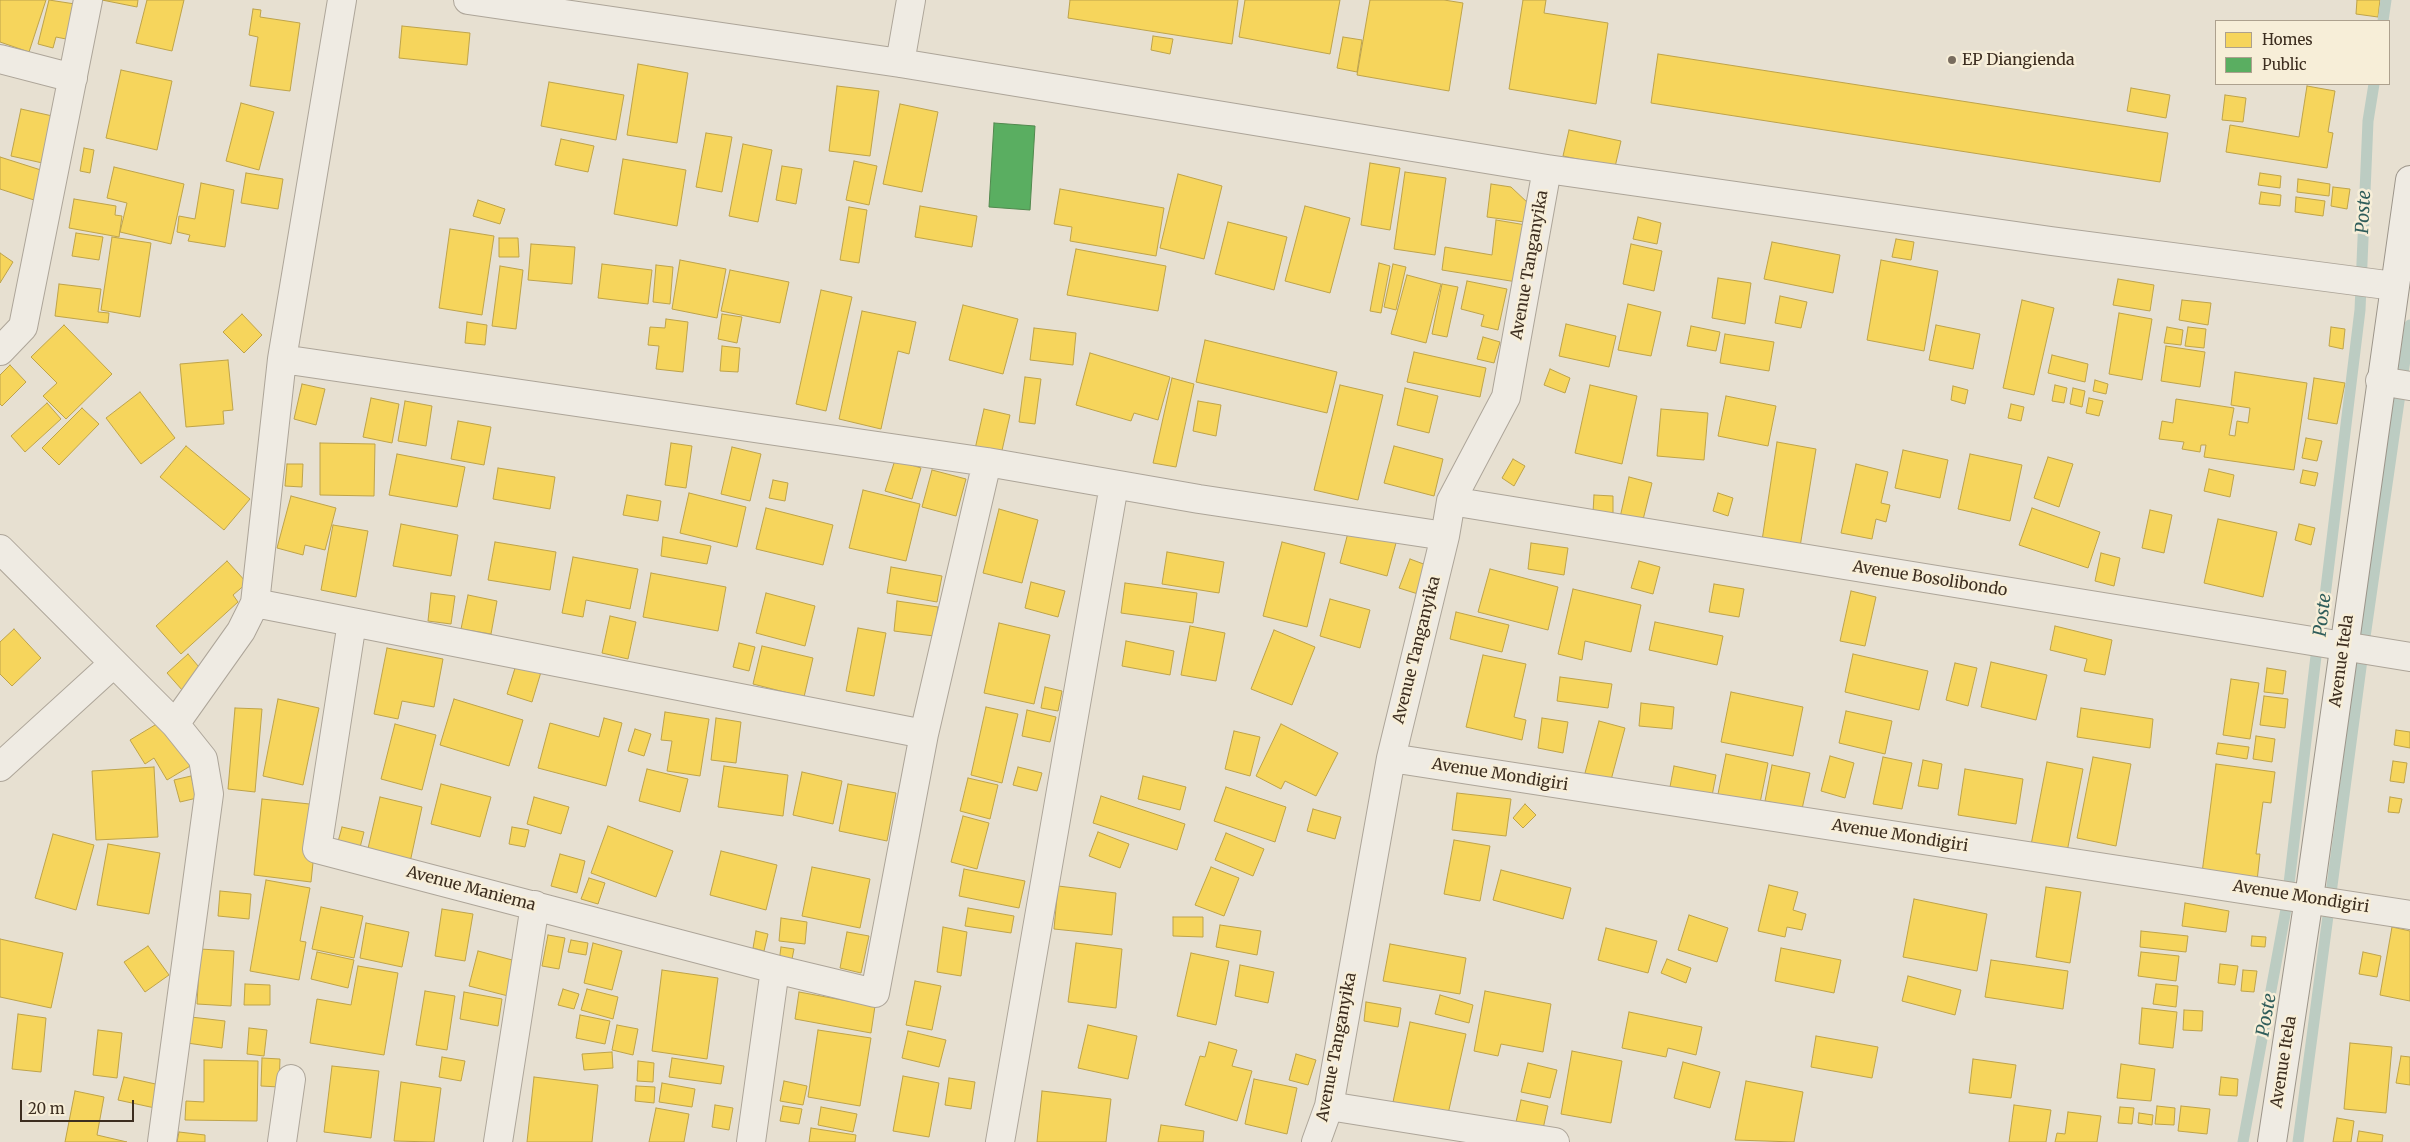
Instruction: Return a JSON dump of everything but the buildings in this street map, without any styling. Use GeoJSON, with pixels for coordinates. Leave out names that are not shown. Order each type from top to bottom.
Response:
{"type":"FeatureCollection","features":[{"type":"Feature","properties":{"kind":"street"},"geometry":{"type":"LineString","coordinates":[[0,351],[23,328],[88,0]]}},
{"type":"Feature","properties":{"kind":"street"},"geometry":{"type":"LineString","coordinates":[[175,724],[240,631],[255,603],[282,359],[342,0]]}},
{"type":"Feature","properties":{"kind":"street"},"geometry":{"type":"LineString","coordinates":[[468,0],[577,8],[1547,169],[2061,242],[2394,286]]}},
{"type":"Feature","properties":{"kind":"street"},"geometry":{"type":"LineString","coordinates":[[900,63],[910,0]]}},
{"type":"Feature","properties":{"kind":"street"},"geometry":{"type":"LineString","coordinates":[[0,59],[74,78]]}},
{"type":"Feature","properties":{"kind":"street","name":"Avenue Tanganyika"},"geometry":{"type":"LineString","coordinates":[[1316,1142],[1329,1106],[1391,758],[1445,536],[1451,501],[1506,397],[1547,169]]}},
{"type":"Feature","properties":{"kind":"street","name":"Avenue Itela"},"geometry":{"type":"LineString","coordinates":[[2272,1142],[2309,898],[2380,381],[2410,180]]}},
{"type":"Feature","properties":{"kind":"street"},"geometry":{"type":"LineString","coordinates":[[282,359],[987,462],[1114,485],[1445,536]]}},
{"type":"Feature","properties":{"kind":"street"},"geometry":{"type":"LineString","coordinates":[[2380,381],[2410,386]]}},
{"type":"Feature","properties":{"kind":"street"},"geometry":{"type":"LineString","coordinates":[[255,603],[924,734],[987,462]]}},
{"type":"Feature","properties":{"kind":"street"},"geometry":{"type":"LineString","coordinates":[[1000,1142],[1114,485]]}},
{"type":"Feature","properties":{"kind":"street","name":"Avenue Bosolibondo"},"geometry":{"type":"LineString","coordinates":[[1451,501],[2410,657]]}},
{"type":"Feature","properties":{"kind":"street"},"geometry":{"type":"LineString","coordinates":[[0,549],[175,724],[203,760],[209,794],[162,1142]]}},
{"type":"Feature","properties":{"kind":"street","name":"Avenue Maniema"},"geometry":{"type":"LineString","coordinates":[[352,622],[317,849],[535,905],[775,970],[875,993],[924,734]]}},
{"type":"Feature","properties":{"kind":"street"},"geometry":{"type":"LineString","coordinates":[[0,767],[114,663]]}},
{"type":"Feature","properties":{"kind":"street","name":"Avenue Mondigiri"},"geometry":{"type":"LineString","coordinates":[[1391,758],[2410,915]]}},
{"type":"Feature","properties":{"kind":"street"},"geometry":{"type":"LineString","coordinates":[[498,1142],[535,905]]}},
{"type":"Feature","properties":{"kind":"street"},"geometry":{"type":"LineString","coordinates":[[751,1142],[775,970]]}},
{"type":"Feature","properties":{"kind":"street"},"geometry":{"type":"LineString","coordinates":[[282,1142],[291,1079]]}},
{"type":"Feature","properties":{"kind":"street"},"geometry":{"type":"LineString","coordinates":[[1329,1106],[1556,1142]]}},
{"type":"Feature","properties":{"kind":"waterway","name":"Poste"},"geometry":{"type":"LineString","coordinates":[[2383,20],[2386,0]]}},
{"type":"Feature","properties":{"kind":"waterway","name":"Poste"},"geometry":{"type":"LineString","coordinates":[[2243,1142],[2286,909],[2316,656],[2321,629],[2360,310],[2368,121],[2374,85]]}},
{"type":"Feature","properties":{"kind":"waterway"},"geometry":{"type":"LineString","coordinates":[[2298,1142],[2365,637],[2410,325]]}},
{"type":"Feature","properties":{"kind":"place","name":"EP Diangienda"},"geometry":{"type":"Point","coordinates":[1952,60]}}]}
